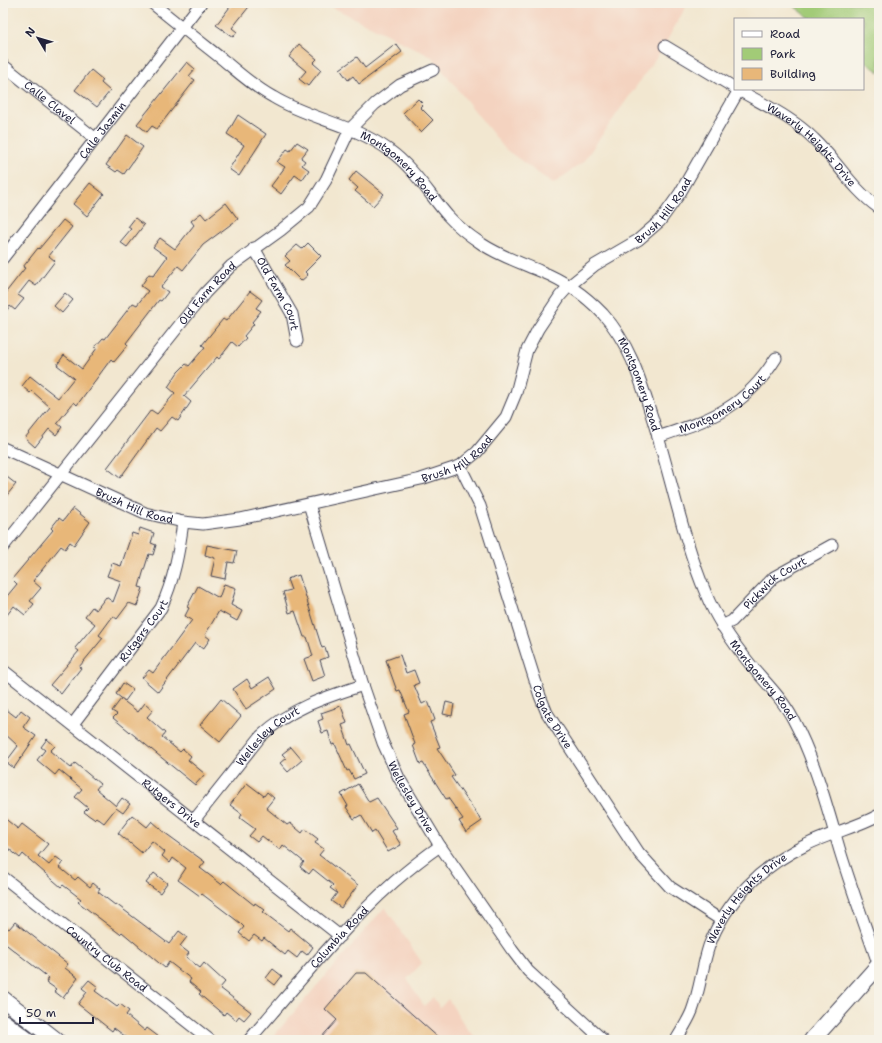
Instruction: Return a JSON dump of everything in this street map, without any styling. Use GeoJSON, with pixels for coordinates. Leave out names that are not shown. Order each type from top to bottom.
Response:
{"type":"FeatureCollection","features":[{"type":"Feature","properties":{"kind":"main road"},"geometry":{"type":"LineString","coordinates":[[812,1040],[879,966]]}},
{"type":"Feature","properties":{"kind":"main road"},"geometry":{"type":"LineString","coordinates":[[3,999],[56,1040]]}},
{"type":"Feature","properties":{"kind":"main road"},"geometry":{"type":"LineString","coordinates":[[3,1022],[27,1040]]}},
{"type":"Feature","properties":{"kind":"street","name":"Montgomery Road"},"geometry":{"type":"LineString","coordinates":[[152,3],[273,98],[362,133],[389,150],[401,160],[450,219],[464,231],[506,257],[544,272],[569,286],[602,313],[626,346],[639,376],[658,436],[694,564],[707,598],[722,626],[748,662],[779,697],[793,718],[816,775],[879,966]]}},
{"type":"Feature","properties":{"kind":"street","name":"Calle Jazmin"},"geometry":{"type":"LineString","coordinates":[[3,258],[201,3]]}},
{"type":"Feature","properties":{"kind":"street","name":"Waverly Heights Drive"},"geometry":{"type":"LineString","coordinates":[[665,46],[734,87]]}},
{"type":"Feature","properties":{"kind":"street","name":"Calle Clavel"},"geometry":{"type":"LineString","coordinates":[[3,66],[96,139]]}},
{"type":"Feature","properties":{"kind":"street","name":"Old Farm Road"},"geometry":{"type":"LineString","coordinates":[[3,547],[205,292],[231,266],[281,230],[309,207],[326,180],[350,129],[387,94],[400,85],[433,70]]}},
{"type":"Feature","properties":{"kind":"street","name":"Brush Hill Road"},"geometry":{"type":"LineString","coordinates":[[3,448],[145,514],[183,522],[203,524],[218,523],[421,479],[460,466],[477,452],[506,417],[516,393],[527,350],[538,329],[569,286],[595,264],[638,240],[660,221],[680,193],[736,90]]}},
{"type":"Feature","properties":{"kind":"street","name":"Waverly Heights Drive"},"geometry":{"type":"LineString","coordinates":[[739,90],[786,116],[804,129],[816,141],[853,186],[879,208]]}},
{"type":"Feature","properties":{"kind":"street","name":"Old Farm Court"},"geometry":{"type":"LineString","coordinates":[[254,248],[292,314],[297,341]]}},
{"type":"Feature","properties":{"kind":"street","name":"Montgomery Court"},"geometry":{"type":"LineString","coordinates":[[658,436],[713,418],[730,408],[743,398],[765,376],[776,358]]}},
{"type":"Feature","properties":{"kind":"street","name":"Colgate Drive"},"geometry":{"type":"LineString","coordinates":[[460,466],[480,506],[540,696],[547,713],[639,853],[670,887],[720,920]]}},
{"type":"Feature","properties":{"kind":"street","name":"Wellesley Drive"},"geometry":{"type":"LineString","coordinates":[[309,504],[363,685],[391,762],[440,846],[528,971],[603,1040]]}},
{"type":"Feature","properties":{"kind":"street","name":"Rutgers Court"},"geometry":{"type":"LineString","coordinates":[[73,724],[161,608],[170,589],[175,570],[183,522]]}},
{"type":"Feature","properties":{"kind":"street","name":"Pickwick Court"},"geometry":{"type":"LineString","coordinates":[[722,626],[732,621],[774,577],[832,545]]}},
{"type":"Feature","properties":{"kind":"street","name":"Rutgers Drive"},"geometry":{"type":"LineString","coordinates":[[3,670],[195,820],[340,936]]}},
{"type":"Feature","properties":{"kind":"street","name":"Wellesley Court"},"geometry":{"type":"LineString","coordinates":[[195,820],[260,736],[271,726],[307,704],[363,685]]}},
{"type":"Feature","properties":{"kind":"street","name":"Waverly Heights Drive"},"geometry":{"type":"LineString","coordinates":[[676,1040],[693,1009],[709,946],[720,920],[751,882],[769,866],[806,844],[844,831],[879,815]]}},
{"type":"Feature","properties":{"kind":"street","name":"Columbia Road"},"geometry":{"type":"LineString","coordinates":[[249,1040],[340,936],[394,882],[440,846]]}},
{"type":"Feature","properties":{"kind":"street","name":"Country Club Road"},"geometry":{"type":"LineString","coordinates":[[3,877],[210,1040]]}},
{"type":"Feature","properties":{"kind":"shaded area"},"geometry":{"type":"Polygon","coordinates":[[[336,3],[688,3],[661,51],[583,162],[553,184],[505,149],[432,57],[332,7],[336,3]]]}},
{"type":"Feature","properties":{"kind":"shaded area"},"geometry":{"type":"Polygon","coordinates":[[[385,907],[422,963],[407,979],[424,1006],[433,997],[440,1008],[448,999],[467,1029],[479,1040],[270,1040],[385,907]]]}},
{"type":"Feature","properties":{"kind":"green space"},"geometry":{"type":"Polygon","coordinates":[[[790,3],[879,3],[879,72],[864,61],[864,18],[810,18],[790,3]]]}},
{"type":"Feature","properties":{"kind":"building"},"geometry":{"type":"Polygon","coordinates":[[[233,3],[252,3],[232,28],[237,32],[233,37],[216,25],[233,3]]]}},
{"type":"Feature","properties":{"kind":"building"},"geometry":{"type":"Polygon","coordinates":[[[299,44],[317,59],[313,63],[321,70],[308,86],[299,79],[306,71],[289,57],[299,44]]]}},
{"type":"Feature","properties":{"kind":"building"},"geometry":{"type":"Polygon","coordinates":[[[396,44],[402,52],[359,84],[353,76],[348,80],[340,69],[357,57],[365,68],[396,44]]]}},
{"type":"Feature","properties":{"kind":"building"},"geometry":{"type":"Polygon","coordinates":[[[187,62],[195,69],[189,76],[195,80],[157,129],[152,126],[147,132],[137,124],[187,62]]]}},
{"type":"Feature","properties":{"kind":"building"},"geometry":{"type":"Polygon","coordinates":[[[91,70],[103,80],[101,83],[110,91],[97,107],[75,90],[91,70]]]}},
{"type":"Feature","properties":{"kind":"building"},"geometry":{"type":"Polygon","coordinates":[[[418,99],[423,104],[420,107],[433,120],[421,132],[403,113],[418,99]]]}},
{"type":"Feature","properties":{"kind":"building"},"geometry":{"type":"Polygon","coordinates":[[[238,115],[266,134],[239,176],[229,169],[244,145],[227,134],[238,115]]]}},
{"type":"Feature","properties":{"kind":"building"},"geometry":{"type":"Polygon","coordinates":[[[127,135],[143,147],[124,174],[118,170],[116,172],[106,165],[127,135]]]}},
{"type":"Feature","properties":{"kind":"building"},"geometry":{"type":"Polygon","coordinates":[[[297,142],[308,149],[301,158],[305,161],[302,165],[309,170],[302,180],[295,175],[281,194],[271,186],[285,167],[277,162],[287,149],[290,151],[297,142]]]}},
{"type":"Feature","properties":{"kind":"building"},"geometry":{"type":"Polygon","coordinates":[[[356,171],[384,194],[373,206],[355,191],[358,188],[349,180],[356,171]]]}},
{"type":"Feature","properties":{"kind":"building"},"geometry":{"type":"Polygon","coordinates":[[[90,183],[104,194],[87,216],[73,204],[90,183]]]}},
{"type":"Feature","properties":{"kind":"building"},"geometry":{"type":"Polygon","coordinates":[[[226,203],[238,219],[203,245],[183,270],[178,266],[161,287],[168,292],[161,301],[159,300],[126,343],[128,345],[114,362],[111,359],[77,405],[74,402],[57,423],[62,427],[56,435],[49,429],[35,447],[25,438],[50,407],[32,391],[30,393],[22,386],[30,376],[58,398],[74,378],[57,365],[64,355],[82,369],[97,348],[95,347],[103,338],[105,339],[133,303],[137,305],[148,291],[141,286],[149,274],[153,276],[167,257],[153,247],[160,238],[175,249],[194,225],[191,221],[201,213],[206,219],[226,203]]]}},
{"type":"Feature","properties":{"kind":"building"},"geometry":{"type":"Polygon","coordinates":[[[135,218],[144,225],[127,247],[120,242],[131,229],[128,227],[135,218]]]}},
{"type":"Feature","properties":{"kind":"building"},"geometry":{"type":"Polygon","coordinates":[[[63,220],[72,227],[49,256],[55,261],[36,286],[29,281],[18,295],[24,299],[15,310],[10,306],[3,315],[3,296],[25,268],[23,267],[38,248],[39,249],[63,220]]]}},
{"type":"Feature","properties":{"kind":"building"},"geometry":{"type":"Polygon","coordinates":[[[308,243],[321,256],[305,272],[308,275],[301,281],[285,265],[290,261],[285,256],[297,245],[302,249],[308,243]]]}},
{"type":"Feature","properties":{"kind":"building"},"geometry":{"type":"Polygon","coordinates":[[[250,291],[262,300],[256,308],[261,311],[252,322],[254,324],[244,336],[246,338],[238,347],[232,342],[219,359],[217,357],[184,396],[191,402],[178,421],[172,417],[160,431],[156,428],[120,478],[107,468],[151,410],[157,414],[175,393],[168,387],[178,372],[186,364],[189,366],[205,347],[202,345],[223,319],[226,321],[250,291]]]}},
{"type":"Feature","properties":{"kind":"building"},"geometry":{"type":"Polygon","coordinates":[[[65,293],[73,300],[62,313],[54,306],[65,293]]]}},
{"type":"Feature","properties":{"kind":"building"},"geometry":{"type":"Polygon","coordinates":[[[3,474],[16,484],[3,500],[3,474]]]}},
{"type":"Feature","properties":{"kind":"building"},"geometry":{"type":"Polygon","coordinates":[[[73,508],[90,522],[74,545],[70,542],[65,549],[61,546],[33,581],[41,588],[30,601],[34,604],[25,615],[14,606],[3,620],[3,601],[17,584],[12,579],[53,530],[51,528],[59,518],[63,521],[73,508]]]}},
{"type":"Feature","properties":{"kind":"building"},"geometry":{"type":"Polygon","coordinates":[[[140,528],[154,533],[151,543],[156,545],[153,555],[149,554],[143,573],[139,587],[143,588],[137,606],[129,603],[117,619],[113,616],[99,635],[103,638],[79,667],[81,668],[61,694],[50,685],[79,651],[75,648],[95,624],[85,616],[92,607],[96,610],[106,597],[113,602],[121,581],[107,576],[112,563],[121,566],[132,533],[138,535],[140,528]]]}},
{"type":"Feature","properties":{"kind":"building"},"geometry":{"type":"Polygon","coordinates":[[[207,545],[237,551],[234,563],[228,562],[225,579],[211,576],[215,558],[205,555],[207,545]]]}},
{"type":"Feature","properties":{"kind":"building"},"geometry":{"type":"Polygon","coordinates":[[[299,575],[322,648],[325,647],[328,657],[320,660],[325,676],[312,681],[304,659],[313,656],[307,637],[304,637],[295,611],[289,613],[283,592],[291,590],[287,579],[299,575]]]}},
{"type":"Feature","properties":{"kind":"building"},"geometry":{"type":"Polygon","coordinates":[[[224,584],[236,588],[231,605],[242,611],[237,621],[219,611],[205,635],[210,639],[203,649],[195,643],[158,692],[142,678],[149,670],[153,673],[192,620],[185,616],[189,608],[187,607],[198,586],[219,598],[224,584]]]}},
{"type":"Feature","properties":{"kind":"building"},"geometry":{"type":"Polygon","coordinates":[[[400,655],[406,673],[414,670],[419,683],[414,685],[422,704],[428,701],[435,720],[430,722],[440,747],[437,748],[455,775],[451,777],[482,821],[466,832],[459,821],[463,819],[448,798],[446,799],[423,763],[420,764],[413,745],[415,744],[404,714],[409,712],[400,690],[397,691],[386,660],[400,655]]]}},
{"type":"Feature","properties":{"kind":"building"},"geometry":{"type":"Polygon","coordinates":[[[269,677],[276,689],[246,709],[233,689],[247,679],[252,688],[269,677]]]}},
{"type":"Feature","properties":{"kind":"building"},"geometry":{"type":"Polygon","coordinates":[[[123,683],[133,690],[125,701],[116,694],[123,683]]]}},
{"type":"Feature","properties":{"kind":"building"},"geometry":{"type":"Polygon","coordinates":[[[121,699],[138,712],[145,703],[153,710],[147,717],[165,733],[162,737],[180,752],[183,749],[191,756],[188,760],[205,774],[195,785],[113,718],[117,714],[112,711],[121,699]]]}},
{"type":"Feature","properties":{"kind":"building"},"geometry":{"type":"Polygon","coordinates":[[[221,699],[241,716],[220,742],[200,725],[221,699]]]}},
{"type":"Feature","properties":{"kind":"building"},"geometry":{"type":"Polygon","coordinates":[[[446,702],[454,704],[452,716],[443,714],[446,702]]]}},
{"type":"Feature","properties":{"kind":"building"},"geometry":{"type":"Polygon","coordinates":[[[341,706],[347,723],[342,725],[349,745],[351,744],[365,774],[354,779],[349,770],[347,771],[335,744],[332,745],[328,731],[322,733],[318,721],[323,719],[321,713],[341,706]]]}},
{"type":"Feature","properties":{"kind":"building"},"geometry":{"type":"Polygon","coordinates":[[[3,707],[16,717],[21,710],[30,717],[23,727],[36,736],[14,768],[6,762],[18,746],[3,732],[3,707]]]}},
{"type":"Feature","properties":{"kind":"building"},"geometry":{"type":"Polygon","coordinates":[[[47,739],[55,746],[50,751],[71,768],[75,763],[100,784],[96,789],[116,806],[122,798],[130,804],[123,813],[116,808],[104,823],[96,817],[94,819],[84,812],[88,808],[75,797],[82,789],[59,770],[55,775],[37,760],[45,750],[41,747],[47,739]]]}},
{"type":"Feature","properties":{"kind":"building"},"geometry":{"type":"Polygon","coordinates":[[[291,747],[302,760],[288,772],[280,763],[286,758],[282,754],[291,747]]]}},
{"type":"Feature","properties":{"kind":"building"},"geometry":{"type":"Polygon","coordinates":[[[247,783],[264,796],[267,792],[274,798],[266,808],[287,825],[290,823],[302,833],[305,829],[318,839],[315,843],[324,849],[319,855],[358,885],[341,908],[331,901],[337,893],[330,888],[333,885],[313,869],[309,874],[300,867],[304,862],[283,845],[280,850],[262,836],[257,842],[249,836],[255,829],[240,818],[242,814],[230,805],[247,783]]]}},
{"type":"Feature","properties":{"kind":"building"},"geometry":{"type":"Polygon","coordinates":[[[358,784],[369,802],[377,798],[397,828],[392,831],[401,845],[388,852],[375,831],[372,833],[361,815],[354,819],[346,807],[348,806],[341,794],[358,784]]]}},
{"type":"Feature","properties":{"kind":"building"},"geometry":{"type":"Polygon","coordinates":[[[132,815],[147,827],[152,821],[161,830],[205,862],[200,868],[221,884],[224,881],[254,905],[255,903],[265,910],[263,912],[288,931],[290,928],[313,947],[307,955],[302,951],[297,958],[288,951],[285,955],[264,938],[262,941],[254,935],[249,941],[239,933],[244,927],[240,923],[202,894],[200,896],[178,880],[186,868],[173,858],[170,863],[162,856],[165,852],[152,841],[142,853],[118,833],[132,815]]]}},
{"type":"Feature","properties":{"kind":"building"},"geometry":{"type":"Polygon","coordinates":[[[3,817],[18,829],[22,824],[48,844],[38,856],[49,865],[56,857],[63,862],[59,867],[75,880],[78,877],[90,887],[93,883],[100,889],[98,892],[169,944],[179,931],[187,937],[180,946],[189,953],[186,957],[200,968],[204,963],[225,982],[220,988],[251,1012],[244,1020],[239,1016],[236,1020],[226,1012],[224,1015],[199,994],[201,992],[189,982],[191,979],[169,962],[165,968],[122,932],[120,934],[78,902],[81,899],[63,885],[61,887],[23,854],[20,858],[3,844],[3,817]]]}},
{"type":"Feature","properties":{"kind":"building"},"geometry":{"type":"Polygon","coordinates":[[[154,873],[167,883],[160,893],[146,883],[154,873]]]}},
{"type":"Feature","properties":{"kind":"building"},"geometry":{"type":"Polygon","coordinates":[[[15,922],[68,964],[65,968],[78,978],[63,998],[54,991],[56,989],[46,982],[49,978],[3,942],[3,925],[9,929],[15,922]]]}},
{"type":"Feature","properties":{"kind":"building"},"geometry":{"type":"Polygon","coordinates":[[[273,969],[282,976],[275,985],[266,978],[273,969]]]}},
{"type":"Feature","properties":{"kind":"building"},"geometry":{"type":"Polygon","coordinates":[[[356,973],[366,973],[441,1040],[319,1040],[337,1020],[325,1009],[356,973]]]}},
{"type":"Feature","properties":{"kind":"building"},"geometry":{"type":"Polygon","coordinates":[[[89,980],[98,987],[95,991],[117,1007],[120,1004],[129,1011],[126,1015],[145,1031],[147,1028],[163,1040],[130,1040],[114,1028],[112,1031],[78,1004],[87,992],[82,988],[89,980]]]}}]}
